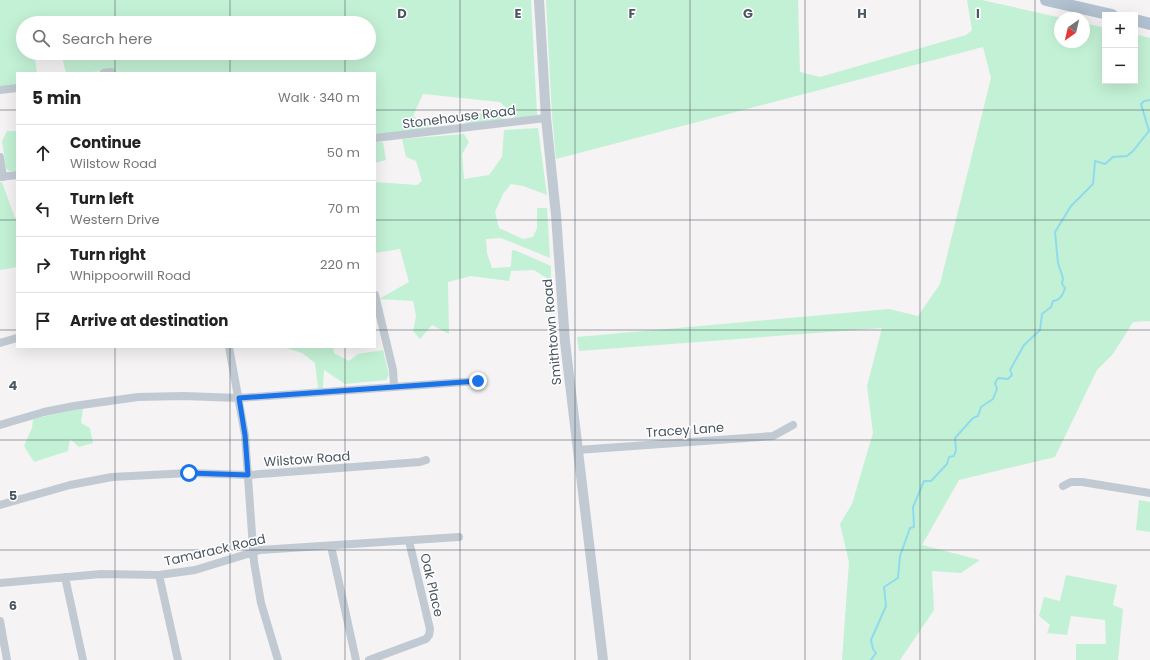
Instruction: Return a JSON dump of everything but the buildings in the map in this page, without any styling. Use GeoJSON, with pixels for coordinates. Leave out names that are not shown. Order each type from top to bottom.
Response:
{"type":"FeatureCollection","features":[{"type":"Feature","properties":{"kind":"main road"},"geometry":{"type":"LineString","coordinates":[[1046,0],[1102,13]]}},
{"type":"Feature","properties":{"kind":"main road"},"geometry":{"type":"LineString","coordinates":[[1138,21],[1150,24]]}},
{"type":"Feature","properties":{"kind":"street","name":"Smithtown Road"},"geometry":{"type":"LineString","coordinates":[[539,0],[546,118],[556,215],[565,342],[603,660]]}},
{"type":"Feature","properties":{"kind":"street"},"geometry":{"type":"LineString","coordinates":[[0,90],[16,88]]}},
{"type":"Feature","properties":{"kind":"street","name":"Stonehouse Road"},"geometry":{"type":"LineString","coordinates":[[376,138],[546,118]]}},
{"type":"Feature","properties":{"kind":"street"},"geometry":{"type":"LineString","coordinates":[[0,157],[2,177],[16,176]]}},
{"type":"Feature","properties":{"kind":"street"},"geometry":{"type":"LineString","coordinates":[[376,299],[393,370],[394,386]]}},
{"type":"Feature","properties":{"kind":"street"},"geometry":{"type":"LineString","coordinates":[[0,343],[16,338]]}},
{"type":"Feature","properties":{"kind":"street"},"geometry":{"type":"LineString","coordinates":[[229,348],[245,435],[253,552],[261,603],[278,660]]}},
{"type":"Feature","properties":{"kind":"street"},"geometry":{"type":"LineString","coordinates":[[0,425],[44,412],[119,399],[183,396],[239,398],[478,381]]}},
{"type":"Feature","properties":{"kind":"street","name":"Tracey Lane"},"geometry":{"type":"LineString","coordinates":[[577,450],[773,436],[793,425]]}},
{"type":"Feature","properties":{"kind":"street","name":"Wilstow Road"},"geometry":{"type":"LineString","coordinates":[[0,504],[70,485],[112,477],[181,473],[248,475],[413,463],[426,460]]}},
{"type":"Feature","properties":{"kind":"street"},"geometry":{"type":"LineString","coordinates":[[1063,486],[1072,482],[1082,482],[1150,493]]}},
{"type":"Feature","properties":{"kind":"street","name":"Tamarack Road"},"geometry":{"type":"LineString","coordinates":[[0,583],[101,574],[158,575],[195,570],[253,552],[459,537]]}},
{"type":"Feature","properties":{"kind":"street","name":"Oak Place"},"geometry":{"type":"LineString","coordinates":[[369,660],[426,639],[429,635],[430,629],[409,541]]}},
{"type":"Feature","properties":{"kind":"street"},"geometry":{"type":"LineString","coordinates":[[331,546],[356,660]]}},
{"type":"Feature","properties":{"kind":"street"},"geometry":{"type":"LineString","coordinates":[[158,575],[178,660]]}},
{"type":"Feature","properties":{"kind":"street"},"geometry":{"type":"LineString","coordinates":[[65,577],[83,660]]}},
{"type":"Feature","properties":{"kind":"street"},"geometry":{"type":"LineString","coordinates":[[0,621],[7,660]]}},
{"type":"Feature","properties":{"kind":"green space"},"geometry":{"type":"Polygon","coordinates":[[[0,0],[531,0],[537,115],[515,118],[500,102],[423,94],[413,116],[433,128],[376,135],[376,72],[66,72],[63,60],[376,60],[376,16],[16,16],[16,60],[35,60],[37,72],[16,72],[16,87],[0,89],[0,0]]]}},
{"type":"Feature","properties":{"kind":"green space"},"geometry":{"type":"Polygon","coordinates":[[[546,0],[798,0],[800,72],[820,77],[966,35],[972,30],[967,0],[982,0],[1054,16],[1054,48],[1090,48],[1090,24],[1102,27],[1102,84],[1138,84],[1138,35],[1150,38],[1150,321],[1133,322],[1113,354],[1097,370],[1055,457],[959,480],[922,545],[980,560],[961,573],[932,571],[934,610],[900,660],[842,660],[849,562],[840,524],[852,504],[873,433],[867,386],[882,328],[579,351],[577,337],[889,309],[918,316],[940,284],[991,78],[983,47],[556,159],[552,116],[546,0]]]}},
{"type":"Feature","properties":{"kind":"green space"},"geometry":{"type":"Polygon","coordinates":[[[470,113],[497,113],[503,119],[489,123],[465,123],[470,113]]]}},
{"type":"Feature","properties":{"kind":"green space"},"geometry":{"type":"Polygon","coordinates":[[[538,128],[547,195],[523,186],[511,184],[503,194],[495,212],[499,228],[523,239],[533,237],[537,228],[537,208],[547,208],[550,258],[501,238],[486,239],[487,253],[492,268],[509,267],[511,266],[512,250],[517,251],[551,266],[551,281],[534,270],[511,271],[509,281],[471,276],[448,282],[449,334],[432,325],[420,339],[413,331],[416,316],[413,301],[379,299],[409,282],[400,249],[376,253],[376,182],[417,185],[422,181],[416,161],[406,157],[402,139],[464,134],[469,142],[462,154],[464,179],[489,175],[502,157],[504,130],[538,128]]]}},
{"type":"Feature","properties":{"kind":"green space"},"geometry":{"type":"Polygon","coordinates":[[[7,131],[16,131],[16,171],[9,171],[6,168],[2,141],[7,131]]]}},
{"type":"Feature","properties":{"kind":"green space"},"geometry":{"type":"Polygon","coordinates":[[[376,142],[383,142],[386,160],[376,163],[376,142]]]}},
{"type":"Feature","properties":{"kind":"green space"},"geometry":{"type":"Polygon","coordinates":[[[0,182],[2,182],[16,218],[16,267],[0,270],[0,182]]]}},
{"type":"Feature","properties":{"kind":"green space"},"geometry":{"type":"Polygon","coordinates":[[[286,348],[333,348],[334,353],[349,361],[358,354],[383,350],[389,375],[386,380],[345,384],[324,370],[323,388],[318,388],[315,363],[302,353],[286,348]]]}},
{"type":"Feature","properties":{"kind":"green space"},"geometry":{"type":"Polygon","coordinates":[[[83,408],[81,423],[90,428],[93,443],[79,447],[70,439],[68,451],[34,462],[24,446],[32,428],[33,419],[83,408]]]}},
{"type":"Feature","properties":{"kind":"green space"},"geometry":{"type":"Polygon","coordinates":[[[1139,500],[1150,502],[1150,532],[1136,530],[1139,500]]]}},
{"type":"Feature","properties":{"kind":"green space"},"geometry":{"type":"Polygon","coordinates":[[[1066,575],[1117,585],[1113,605],[1123,609],[1118,660],[1076,660],[1076,644],[1106,644],[1105,620],[1071,616],[1067,635],[1047,633],[1050,625],[1039,616],[1044,597],[1060,601],[1066,575]]]}},
{"type":"Feature","properties":{"kind":"waterway"},"geometry":{"type":"LineString","coordinates":[[871,660],[876,653],[873,649],[871,640],[886,606],[884,587],[898,578],[900,556],[910,528],[914,527],[913,507],[924,481],[931,481],[947,464],[949,457],[954,456],[956,450],[955,438],[973,418],[978,416],[981,407],[993,399],[997,389],[995,383],[998,378],[1008,379],[1012,375],[1010,370],[1024,345],[1040,330],[1042,314],[1051,307],[1053,301],[1058,300],[1062,295],[1065,288],[1062,284],[1063,278],[1058,263],[1055,232],[1071,206],[1093,184],[1095,161],[1105,164],[1113,157],[1127,156],[1133,151],[1149,131],[1141,104],[1144,101],[1150,100]]}},
{"type":"Feature","properties":{"kind":"route"},"geometry":{"type":"LineString","coordinates":[[189,473],[248,475],[245,435],[239,398],[478,381]]}}]}
